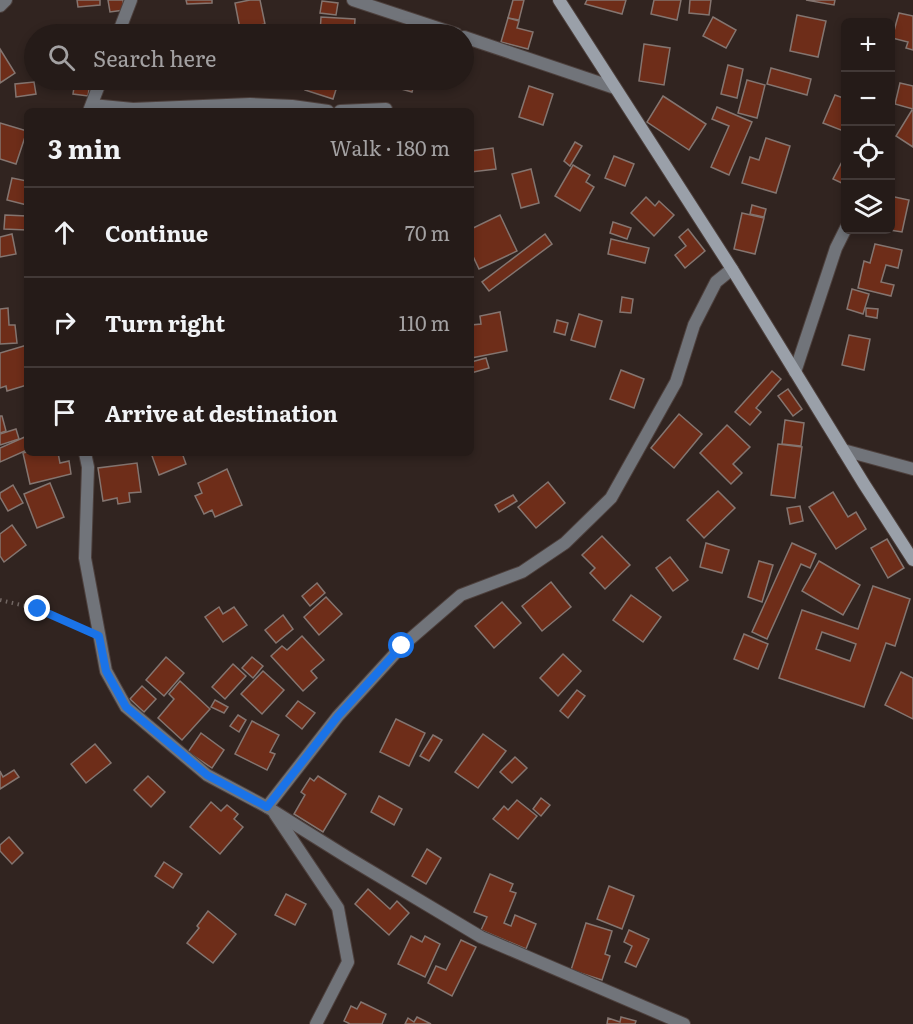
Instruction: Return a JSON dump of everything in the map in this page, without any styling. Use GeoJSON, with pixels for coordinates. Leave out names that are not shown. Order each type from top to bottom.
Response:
{"type":"FeatureCollection","features":[{"type":"Feature","properties":{"kind":"main road"},"geometry":{"type":"LineString","coordinates":[[559,0],[732,269],[913,560]]}},
{"type":"Feature","properties":{"kind":"street"},"geometry":{"type":"LineString","coordinates":[[0,6],[6,0]]}},
{"type":"Feature","properties":{"kind":"street"},"geometry":{"type":"LineString","coordinates":[[122,24],[131,0]]}},
{"type":"Feature","properties":{"kind":"street"},"geometry":{"type":"LineString","coordinates":[[354,0],[426,24]]}},
{"type":"Feature","properties":{"kind":"street"},"geometry":{"type":"LineString","coordinates":[[474,40],[615,88]]}},
{"type":"Feature","properties":{"kind":"street"},"geometry":{"type":"LineString","coordinates":[[91,108],[97,90]]}},
{"type":"Feature","properties":{"kind":"street"},"geometry":{"type":"LineString","coordinates":[[156,108],[250,104],[306,108]]}},
{"type":"Feature","properties":{"kind":"street"},"geometry":{"type":"LineString","coordinates":[[795,372],[836,248],[843,234]]}},
{"type":"Feature","properties":{"kind":"street"},"geometry":{"type":"LineString","coordinates":[[270,808],[338,716],[402,646],[461,596],[522,572],[565,543],[611,498],[676,382],[694,325],[716,282],[732,269]]}},
{"type":"Feature","properties":{"kind":"street"},"geometry":{"type":"LineString","coordinates":[[843,450],[913,469]]}},
{"type":"Feature","properties":{"kind":"street"},"geometry":{"type":"LineString","coordinates":[[86,456],[88,467],[85,558],[106,671],[126,707],[207,775],[270,808],[346,858],[481,937],[684,1024]]}},
{"type":"Feature","properties":{"kind":"street"},"geometry":{"type":"LineString","coordinates":[[270,808],[338,908],[348,962],[316,1024]]}},
{"type":"Feature","properties":{"kind":"path"},"geometry":{"type":"LineString","coordinates":[[0,600],[38,609],[99,636]]}},
{"type":"Feature","properties":{"kind":"building"},"geometry":{"type":"Polygon","coordinates":[[[77,0],[100,0],[100,5],[78,7],[77,0]]]}},
{"type":"Feature","properties":{"kind":"building"},"geometry":{"type":"Polygon","coordinates":[[[108,0],[123,0],[124,10],[110,12],[108,0]]]}},
{"type":"Feature","properties":{"kind":"building"},"geometry":{"type":"Polygon","coordinates":[[[186,0],[212,0],[212,3],[187,4],[186,0]]]}},
{"type":"Feature","properties":{"kind":"building"},"geometry":{"type":"Polygon","coordinates":[[[260,0],[265,24],[239,24],[235,3],[260,0]]]}},
{"type":"Feature","properties":{"kind":"building"},"geometry":{"type":"Polygon","coordinates":[[[513,0],[524,0],[519,20],[508,18],[513,0]]]}},
{"type":"Feature","properties":{"kind":"building"},"geometry":{"type":"Polygon","coordinates":[[[587,0],[626,0],[622,14],[585,4],[587,0]]]}},
{"type":"Feature","properties":{"kind":"building"},"geometry":{"type":"Polygon","coordinates":[[[654,0],[681,0],[677,20],[651,14],[654,0]]]}},
{"type":"Feature","properties":{"kind":"building"},"geometry":{"type":"Polygon","coordinates":[[[690,0],[711,0],[709,15],[689,13],[690,0]]]}},
{"type":"Feature","properties":{"kind":"building"},"geometry":{"type":"Polygon","coordinates":[[[806,0],[835,0],[834,5],[806,0]]]}},
{"type":"Feature","properties":{"kind":"building"},"geometry":{"type":"Polygon","coordinates":[[[322,1],[338,3],[336,15],[320,13],[322,1]]]}},
{"type":"Feature","properties":{"kind":"building"},"geometry":{"type":"Polygon","coordinates":[[[899,13],[913,16],[913,50],[906,48],[908,42],[895,39],[899,13]]]}},
{"type":"Feature","properties":{"kind":"building"},"geometry":{"type":"Polygon","coordinates":[[[797,15],[826,21],[818,57],[790,51],[797,15]]]}},
{"type":"Feature","properties":{"kind":"building"},"geometry":{"type":"Polygon","coordinates":[[[321,17],[355,19],[355,24],[321,24],[321,17]]]}},
{"type":"Feature","properties":{"kind":"building"},"geometry":{"type":"Polygon","coordinates":[[[713,17],[736,30],[726,48],[703,36],[713,17]]]}},
{"type":"Feature","properties":{"kind":"building"},"geometry":{"type":"Polygon","coordinates":[[[508,18],[519,21],[517,28],[533,32],[528,49],[501,42],[508,18]]]}},
{"type":"Feature","properties":{"kind":"building"},"geometry":{"type":"Polygon","coordinates":[[[644,44],[670,48],[664,85],[639,81],[644,44]]]}},
{"type":"Feature","properties":{"kind":"building"},"geometry":{"type":"Polygon","coordinates":[[[0,49],[15,73],[0,83],[0,49]]]}},
{"type":"Feature","properties":{"kind":"building"},"geometry":{"type":"Polygon","coordinates":[[[728,65],[743,69],[737,98],[721,94],[728,65]]]}},
{"type":"Feature","properties":{"kind":"building"},"geometry":{"type":"Polygon","coordinates":[[[771,68],[811,79],[807,95],[767,84],[771,68]]]}},
{"type":"Feature","properties":{"kind":"building"},"geometry":{"type":"Polygon","coordinates":[[[747,80],[765,85],[757,118],[738,113],[747,80]]]}},
{"type":"Feature","properties":{"kind":"building"},"geometry":{"type":"Polygon","coordinates":[[[24,83],[24,90],[35,90],[36,94],[16,97],[15,84],[24,83]]]}},
{"type":"Feature","properties":{"kind":"building"},"geometry":{"type":"Polygon","coordinates":[[[900,83],[913,86],[913,109],[895,104],[900,83]]]}},
{"type":"Feature","properties":{"kind":"building"},"geometry":{"type":"Polygon","coordinates":[[[529,86],[553,94],[543,125],[519,117],[529,86]]]}},
{"type":"Feature","properties":{"kind":"building"},"geometry":{"type":"Polygon","coordinates":[[[74,90],[89,90],[88,96],[73,94],[74,90]]]}},
{"type":"Feature","properties":{"kind":"building"},"geometry":{"type":"Polygon","coordinates":[[[305,90],[336,90],[333,99],[305,90]]]}},
{"type":"Feature","properties":{"kind":"building"},"geometry":{"type":"Polygon","coordinates":[[[835,95],[841,97],[841,130],[823,123],[835,95]]]}},
{"type":"Feature","properties":{"kind":"building"},"geometry":{"type":"Polygon","coordinates":[[[663,96],[706,124],[689,150],[647,122],[663,96]]]}},
{"type":"Feature","properties":{"kind":"building"},"geometry":{"type":"Polygon","coordinates":[[[717,107],[752,122],[729,175],[711,167],[729,126],[712,119],[717,107]]]}},
{"type":"Feature","properties":{"kind":"building"},"geometry":{"type":"Polygon","coordinates":[[[913,111],[913,147],[896,136],[913,111]]]}},
{"type":"Feature","properties":{"kind":"building"},"geometry":{"type":"Polygon","coordinates":[[[0,123],[24,130],[24,140],[16,164],[0,159],[0,123]]]}},
{"type":"Feature","properties":{"kind":"building"},"geometry":{"type":"Polygon","coordinates":[[[766,138],[790,146],[776,193],[742,183],[750,157],[759,160],[766,138]]]}},
{"type":"Feature","properties":{"kind":"building"},"geometry":{"type":"Polygon","coordinates":[[[575,142],[582,146],[570,166],[564,161],[575,142]]]}},
{"type":"Feature","properties":{"kind":"building"},"geometry":{"type":"Polygon","coordinates":[[[493,148],[496,169],[474,172],[474,151],[493,148]]]}},
{"type":"Feature","properties":{"kind":"building"},"geometry":{"type":"Polygon","coordinates":[[[614,156],[634,164],[625,186],[605,178],[614,156]]]}},
{"type":"Feature","properties":{"kind":"building"},"geometry":{"type":"Polygon","coordinates":[[[841,164],[841,183],[833,179],[841,164]]]}},
{"type":"Feature","properties":{"kind":"building"},"geometry":{"type":"Polygon","coordinates":[[[573,165],[590,175],[586,182],[594,187],[580,211],[555,196],[573,165]]]}},
{"type":"Feature","properties":{"kind":"building"},"geometry":{"type":"Polygon","coordinates":[[[531,169],[539,203],[521,208],[512,174],[531,169]]]}},
{"type":"Feature","properties":{"kind":"building"},"geometry":{"type":"Polygon","coordinates":[[[12,178],[24,180],[24,204],[7,200],[12,178]]]}},
{"type":"Feature","properties":{"kind":"building"},"geometry":{"type":"Polygon","coordinates":[[[646,197],[655,206],[659,201],[674,215],[654,236],[631,213],[646,197]]]}},
{"type":"Feature","properties":{"kind":"building"},"geometry":{"type":"Polygon","coordinates":[[[895,197],[909,200],[902,232],[895,231],[895,197]]]}},
{"type":"Feature","properties":{"kind":"building"},"geometry":{"type":"Polygon","coordinates":[[[752,205],[766,209],[764,217],[750,214],[752,205]]]}},
{"type":"Feature","properties":{"kind":"building"},"geometry":{"type":"Polygon","coordinates":[[[742,213],[764,218],[755,254],[734,249],[742,213]]]}},
{"type":"Feature","properties":{"kind":"building"},"geometry":{"type":"Polygon","coordinates":[[[5,215],[24,216],[24,230],[4,229],[5,215]]]}},
{"type":"Feature","properties":{"kind":"building"},"geometry":{"type":"Polygon","coordinates":[[[500,215],[517,251],[479,269],[474,258],[474,228],[500,215]]]}},
{"type":"Feature","properties":{"kind":"building"},"geometry":{"type":"Polygon","coordinates":[[[613,222],[631,228],[627,239],[610,233],[613,222]]]}},
{"type":"Feature","properties":{"kind":"building"},"geometry":{"type":"Polygon","coordinates":[[[688,229],[705,251],[685,268],[675,255],[686,246],[679,237],[688,229]]]}},
{"type":"Feature","properties":{"kind":"building"},"geometry":{"type":"Polygon","coordinates":[[[12,234],[16,254],[0,257],[0,237],[12,234]]]}},
{"type":"Feature","properties":{"kind":"building"},"geometry":{"type":"Polygon","coordinates":[[[545,234],[552,244],[489,291],[482,282],[545,234]]]}},
{"type":"Feature","properties":{"kind":"building"},"geometry":{"type":"Polygon","coordinates":[[[611,239],[649,248],[645,263],[608,254],[611,239]]]}},
{"type":"Feature","properties":{"kind":"building"},"geometry":{"type":"Polygon","coordinates":[[[875,244],[902,250],[898,268],[886,265],[881,282],[894,285],[891,296],[858,288],[864,261],[870,263],[875,244]]]}},
{"type":"Feature","properties":{"kind":"building"},"geometry":{"type":"Polygon","coordinates":[[[852,289],[869,294],[863,314],[847,309],[852,289]]]}},
{"type":"Feature","properties":{"kind":"building"},"geometry":{"type":"Polygon","coordinates":[[[622,297],[633,299],[631,313],[620,312],[622,297]]]}},
{"type":"Feature","properties":{"kind":"building"},"geometry":{"type":"Polygon","coordinates":[[[8,308],[9,325],[15,325],[17,343],[0,344],[0,309],[8,308]]]}},
{"type":"Feature","properties":{"kind":"building"},"geometry":{"type":"Polygon","coordinates":[[[866,308],[878,309],[877,318],[866,316],[866,308]]]}},
{"type":"Feature","properties":{"kind":"building"},"geometry":{"type":"Polygon","coordinates":[[[500,312],[507,351],[474,357],[474,325],[481,324],[480,316],[500,312]]]}},
{"type":"Feature","properties":{"kind":"building"},"geometry":{"type":"Polygon","coordinates":[[[579,314],[602,321],[595,347],[571,340],[579,314]]]}},
{"type":"Feature","properties":{"kind":"building"},"geometry":{"type":"Polygon","coordinates":[[[557,320],[568,323],[565,335],[554,332],[557,320]]]}},
{"type":"Feature","properties":{"kind":"building"},"geometry":{"type":"Polygon","coordinates":[[[849,335],[870,339],[864,370],[842,365],[849,335]]]}},
{"type":"Feature","properties":{"kind":"building"},"geometry":{"type":"Polygon","coordinates":[[[24,346],[24,386],[7,391],[6,386],[0,388],[0,353],[24,346]]]}},
{"type":"Feature","properties":{"kind":"building"},"geometry":{"type":"Polygon","coordinates":[[[486,358],[489,368],[474,372],[474,361],[486,358]]]}},
{"type":"Feature","properties":{"kind":"building"},"geometry":{"type":"Polygon","coordinates":[[[621,370],[644,379],[634,408],[610,399],[621,370]]]}},
{"type":"Feature","properties":{"kind":"building"},"geometry":{"type":"Polygon","coordinates":[[[772,371],[781,379],[756,408],[761,412],[750,425],[735,412],[772,371]]]}},
{"type":"Feature","properties":{"kind":"building"},"geometry":{"type":"Polygon","coordinates":[[[788,389],[802,409],[793,416],[778,396],[788,389]]]}},
{"type":"Feature","properties":{"kind":"building"},"geometry":{"type":"Polygon","coordinates":[[[679,414],[702,434],[674,468],[651,448],[679,414]]]}},
{"type":"Feature","properties":{"kind":"building"},"geometry":{"type":"Polygon","coordinates":[[[0,416],[2,416],[6,431],[0,433],[0,416]]]}},
{"type":"Feature","properties":{"kind":"building"},"geometry":{"type":"Polygon","coordinates":[[[785,420],[804,423],[801,446],[782,444],[785,420]]]}},
{"type":"Feature","properties":{"kind":"building"},"geometry":{"type":"Polygon","coordinates":[[[727,425],[750,447],[733,464],[742,473],[731,484],[700,453],[727,425]]]}},
{"type":"Feature","properties":{"kind":"building"},"geometry":{"type":"Polygon","coordinates":[[[16,429],[19,439],[0,445],[0,434],[16,429]]]}},
{"type":"Feature","properties":{"kind":"building"},"geometry":{"type":"Polygon","coordinates":[[[24,437],[24,451],[0,462],[0,448],[24,437]]]}},
{"type":"Feature","properties":{"kind":"building"},"geometry":{"type":"Polygon","coordinates":[[[778,444],[802,447],[795,498],[771,495],[778,444]]]}},
{"type":"Feature","properties":{"kind":"building"},"geometry":{"type":"Polygon","coordinates":[[[23,453],[24,456],[59,456],[60,463],[69,461],[71,474],[30,484],[23,453]]]}},
{"type":"Feature","properties":{"kind":"building"},"geometry":{"type":"Polygon","coordinates":[[[152,456],[183,456],[186,464],[159,475],[152,456]]]}},
{"type":"Feature","properties":{"kind":"building"},"geometry":{"type":"Polygon","coordinates":[[[137,463],[141,492],[129,493],[130,502],[118,504],[117,498],[103,501],[98,468],[137,463]]]}},
{"type":"Feature","properties":{"kind":"building"},"geometry":{"type":"Polygon","coordinates":[[[227,469],[242,505],[215,517],[212,510],[204,514],[195,496],[202,493],[198,483],[227,469]]]}},
{"type":"Feature","properties":{"kind":"building"},"geometry":{"type":"Polygon","coordinates":[[[548,482],[565,503],[536,528],[518,507],[548,482]]]}},
{"type":"Feature","properties":{"kind":"building"},"geometry":{"type":"Polygon","coordinates":[[[50,483],[64,517],[37,528],[24,494],[50,483]]]}},
{"type":"Feature","properties":{"kind":"building"},"geometry":{"type":"Polygon","coordinates":[[[13,485],[23,503],[8,511],[0,493],[13,485]]]}},
{"type":"Feature","properties":{"kind":"building"},"geometry":{"type":"Polygon","coordinates":[[[718,491],[735,508],[704,538],[687,520],[718,491]]]}},
{"type":"Feature","properties":{"kind":"building"},"geometry":{"type":"Polygon","coordinates":[[[833,492],[848,517],[856,512],[866,529],[836,549],[809,507],[833,492]]]}},
{"type":"Feature","properties":{"kind":"building"},"geometry":{"type":"Polygon","coordinates":[[[513,495],[517,501],[499,512],[495,505],[513,495]]]}},
{"type":"Feature","properties":{"kind":"building"},"geometry":{"type":"Polygon","coordinates":[[[800,506],[803,521],[790,524],[787,508],[800,506]]]}},
{"type":"Feature","properties":{"kind":"building"},"geometry":{"type":"Polygon","coordinates":[[[12,525],[26,545],[4,562],[0,556],[0,534],[12,525]]]}},
{"type":"Feature","properties":{"kind":"building"},"geometry":{"type":"Polygon","coordinates":[[[602,536],[630,565],[605,589],[590,573],[595,568],[582,555],[602,536]]]}},
{"type":"Feature","properties":{"kind":"building"},"geometry":{"type":"Polygon","coordinates":[[[887,539],[904,568],[888,578],[871,548],[887,539]]]}},
{"type":"Feature","properties":{"kind":"building"},"geometry":{"type":"Polygon","coordinates":[[[706,543],[729,550],[722,573],[700,567],[706,543]]]}},
{"type":"Feature","properties":{"kind":"building"},"geometry":{"type":"Polygon","coordinates":[[[792,543],[816,554],[810,568],[801,564],[767,639],[752,632],[792,543]]]}},
{"type":"Feature","properties":{"kind":"building"},"geometry":{"type":"Polygon","coordinates":[[[670,557],[688,580],[673,591],[656,568],[670,557]]]}},
{"type":"Feature","properties":{"kind":"building"},"geometry":{"type":"Polygon","coordinates":[[[759,561],[773,565],[762,602],[748,597],[759,561]]]}},
{"type":"Feature","properties":{"kind":"building"},"geometry":{"type":"Polygon","coordinates":[[[819,561],[860,585],[843,615],[802,591],[819,561]]]}},
{"type":"Feature","properties":{"kind":"building"},"geometry":{"type":"Polygon","coordinates":[[[551,582],[571,607],[542,631],[522,606],[551,582]]]}},
{"type":"Feature","properties":{"kind":"building"},"geometry":{"type":"Polygon","coordinates":[[[317,583],[325,593],[310,606],[302,596],[317,583]]]}},
{"type":"Feature","properties":{"kind":"building"},"geometry":{"type":"Polygon","coordinates":[[[873,586],[910,599],[895,646],[886,643],[864,707],[779,678],[802,610],[858,629],[873,586]],[[822,632],[816,649],[850,661],[856,644],[822,632]]]}},
{"type":"Feature","properties":{"kind":"building"},"geometry":{"type":"Polygon","coordinates":[[[631,595],[661,617],[643,642],[613,620],[631,595]]]}},
{"type":"Feature","properties":{"kind":"building"},"geometry":{"type":"Polygon","coordinates":[[[326,597],[342,614],[319,635],[304,617],[326,597]]]}},
{"type":"Feature","properties":{"kind":"building"},"geometry":{"type":"Polygon","coordinates":[[[502,602],[521,623],[494,648],[475,626],[502,602]]]}},
{"type":"Feature","properties":{"kind":"building"},"geometry":{"type":"Polygon","coordinates":[[[219,607],[223,614],[234,607],[247,625],[223,642],[205,617],[219,607]]]}},
{"type":"Feature","properties":{"kind":"building"},"geometry":{"type":"Polygon","coordinates":[[[283,615],[293,629],[276,643],[265,630],[283,615]]]}},
{"type":"Feature","properties":{"kind":"building"},"geometry":{"type":"Polygon","coordinates":[[[744,634],[768,644],[758,669],[734,659],[744,634]]]}},
{"type":"Feature","properties":{"kind":"building"},"geometry":{"type":"Polygon","coordinates":[[[302,636],[324,660],[311,671],[317,678],[303,691],[271,656],[282,646],[287,650],[302,636]]]}},
{"type":"Feature","properties":{"kind":"building"},"geometry":{"type":"Polygon","coordinates":[[[563,654],[581,671],[558,696],[540,678],[563,654]]]}},
{"type":"Feature","properties":{"kind":"building"},"geometry":{"type":"Polygon","coordinates":[[[166,657],[184,673],[164,696],[146,680],[166,657]]]}},
{"type":"Feature","properties":{"kind":"building"},"geometry":{"type":"Polygon","coordinates":[[[252,657],[263,666],[253,678],[242,668],[252,657]]]}},
{"type":"Feature","properties":{"kind":"building"},"geometry":{"type":"Polygon","coordinates":[[[233,664],[246,676],[225,699],[212,687],[233,664]]]}},
{"type":"Feature","properties":{"kind":"building"},"geometry":{"type":"Polygon","coordinates":[[[263,671],[284,690],[262,714],[241,694],[263,671]]]}},
{"type":"Feature","properties":{"kind":"building"},"geometry":{"type":"Polygon","coordinates":[[[901,672],[913,678],[913,719],[885,705],[901,672]]]}},
{"type":"Feature","properties":{"kind":"building"},"geometry":{"type":"Polygon","coordinates":[[[180,681],[210,709],[182,740],[158,718],[174,699],[169,694],[180,681]]]}},
{"type":"Feature","properties":{"kind":"building"},"geometry":{"type":"Polygon","coordinates":[[[142,686],[156,699],[144,712],[130,699],[142,686]]]}},
{"type":"Feature","properties":{"kind":"building"},"geometry":{"type":"Polygon","coordinates":[[[577,690],[585,696],[568,718],[560,711],[577,690]]]}},
{"type":"Feature","properties":{"kind":"building"},"geometry":{"type":"Polygon","coordinates":[[[215,700],[228,707],[224,713],[211,707],[215,700]]]}},
{"type":"Feature","properties":{"kind":"building"},"geometry":{"type":"Polygon","coordinates":[[[298,701],[315,713],[302,729],[286,716],[298,701]]]}},
{"type":"Feature","properties":{"kind":"building"},"geometry":{"type":"Polygon","coordinates":[[[238,715],[246,720],[239,732],[230,726],[238,715]]]}},
{"type":"Feature","properties":{"kind":"building"},"geometry":{"type":"Polygon","coordinates":[[[396,719],[425,733],[409,766],[380,752],[396,719]]]}},
{"type":"Feature","properties":{"kind":"building"},"geometry":{"type":"Polygon","coordinates":[[[252,721],[279,735],[270,752],[275,754],[267,770],[235,754],[252,721]]]}},
{"type":"Feature","properties":{"kind":"building"},"geometry":{"type":"Polygon","coordinates":[[[201,733],[224,750],[212,768],[188,752],[201,733]]]}},
{"type":"Feature","properties":{"kind":"building"},"geometry":{"type":"Polygon","coordinates":[[[483,734],[506,751],[478,788],[455,772],[483,734]]]}},
{"type":"Feature","properties":{"kind":"building"},"geometry":{"type":"Polygon","coordinates":[[[433,735],[442,740],[429,761],[420,756],[433,735]]]}},
{"type":"Feature","properties":{"kind":"building"},"geometry":{"type":"Polygon","coordinates":[[[95,744],[111,763],[86,783],[71,764],[95,744]]]}},
{"type":"Feature","properties":{"kind":"building"},"geometry":{"type":"Polygon","coordinates":[[[515,757],[527,768],[512,783],[500,772],[515,757]]]}},
{"type":"Feature","properties":{"kind":"building"},"geometry":{"type":"Polygon","coordinates":[[[14,770],[19,777],[0,789],[0,771],[3,777],[14,770]]]}},
{"type":"Feature","properties":{"kind":"building"},"geometry":{"type":"Polygon","coordinates":[[[148,776],[165,792],[151,807],[134,790],[148,776]]]}},
{"type":"Feature","properties":{"kind":"building"},"geometry":{"type":"Polygon","coordinates":[[[318,776],[346,794],[323,832],[294,814],[305,795],[301,792],[310,778],[314,781],[318,776]]]}},
{"type":"Feature","properties":{"kind":"building"},"geometry":{"type":"Polygon","coordinates":[[[379,796],[402,809],[394,825],[371,812],[379,796]]]}},
{"type":"Feature","properties":{"kind":"building"},"geometry":{"type":"Polygon","coordinates":[[[541,798],[550,805],[541,816],[533,809],[541,798]]]}},
{"type":"Feature","properties":{"kind":"building"},"geometry":{"type":"Polygon","coordinates":[[[517,800],[537,816],[518,839],[493,819],[504,806],[508,810],[517,800]]]}},
{"type":"Feature","properties":{"kind":"building"},"geometry":{"type":"Polygon","coordinates":[[[211,802],[221,811],[227,805],[238,814],[234,819],[243,827],[220,854],[190,827],[211,802]]]}},
{"type":"Feature","properties":{"kind":"building"},"geometry":{"type":"Polygon","coordinates":[[[9,837],[23,853],[12,864],[0,851],[0,845],[9,837]]]}},
{"type":"Feature","properties":{"kind":"building"},"geometry":{"type":"Polygon","coordinates":[[[427,849],[441,858],[426,884],[412,876],[427,849]]]}},
{"type":"Feature","properties":{"kind":"building"},"geometry":{"type":"Polygon","coordinates":[[[164,862],[182,874],[173,888],[155,876],[164,862]]]}},
{"type":"Feature","properties":{"kind":"building"},"geometry":{"type":"Polygon","coordinates":[[[490,874],[513,884],[510,891],[516,893],[504,923],[511,926],[515,915],[536,924],[526,949],[481,930],[487,917],[474,912],[490,874]]]}},
{"type":"Feature","properties":{"kind":"building"},"geometry":{"type":"Polygon","coordinates":[[[609,886],[634,896],[622,929],[597,919],[609,886]]]}},
{"type":"Feature","properties":{"kind":"building"},"geometry":{"type":"Polygon","coordinates":[[[368,889],[390,909],[397,901],[409,913],[389,935],[355,904],[368,889]]]}},
{"type":"Feature","properties":{"kind":"building"},"geometry":{"type":"Polygon","coordinates":[[[286,894],[306,904],[295,925],[275,915],[286,894]]]}},
{"type":"Feature","properties":{"kind":"building"},"geometry":{"type":"Polygon","coordinates":[[[208,911],[236,934],[213,963],[187,943],[199,928],[197,926],[208,911]]]}},
{"type":"Feature","properties":{"kind":"building"},"geometry":{"type":"Polygon","coordinates":[[[586,923],[612,931],[605,954],[610,956],[602,980],[571,970],[586,923]]]}},
{"type":"Feature","properties":{"kind":"building"},"geometry":{"type":"Polygon","coordinates":[[[629,930],[649,939],[636,967],[625,962],[632,946],[624,942],[629,930]]]}},
{"type":"Feature","properties":{"kind":"building"},"geometry":{"type":"Polygon","coordinates":[[[411,936],[422,942],[425,936],[440,944],[425,977],[398,964],[411,936]]]}},
{"type":"Feature","properties":{"kind":"building"},"geometry":{"type":"Polygon","coordinates":[[[461,940],[476,947],[452,996],[428,983],[436,966],[446,970],[461,940]]]}},
{"type":"Feature","properties":{"kind":"building"},"geometry":{"type":"Polygon","coordinates":[[[361,1002],[386,1014],[382,1024],[350,1024],[344,1021],[351,1006],[357,1009],[361,1002]]]}},
{"type":"Feature","properties":{"kind":"building"},"geometry":{"type":"Polygon","coordinates":[[[417,1017],[431,1024],[405,1024],[408,1018],[414,1022],[417,1017]]]}},
{"type":"Feature","properties":{"kind":"building"},"geometry":{"type":"Polygon","coordinates":[[[621,1017],[636,1021],[635,1024],[607,1024],[608,1018],[620,1022],[621,1017]]]}},
{"type":"Feature","properties":{"kind":"route"},"geometry":{"type":"LineString","coordinates":[[38,609],[99,636],[106,671],[126,707],[207,775],[267,807],[338,716],[402,646]]}}]}
